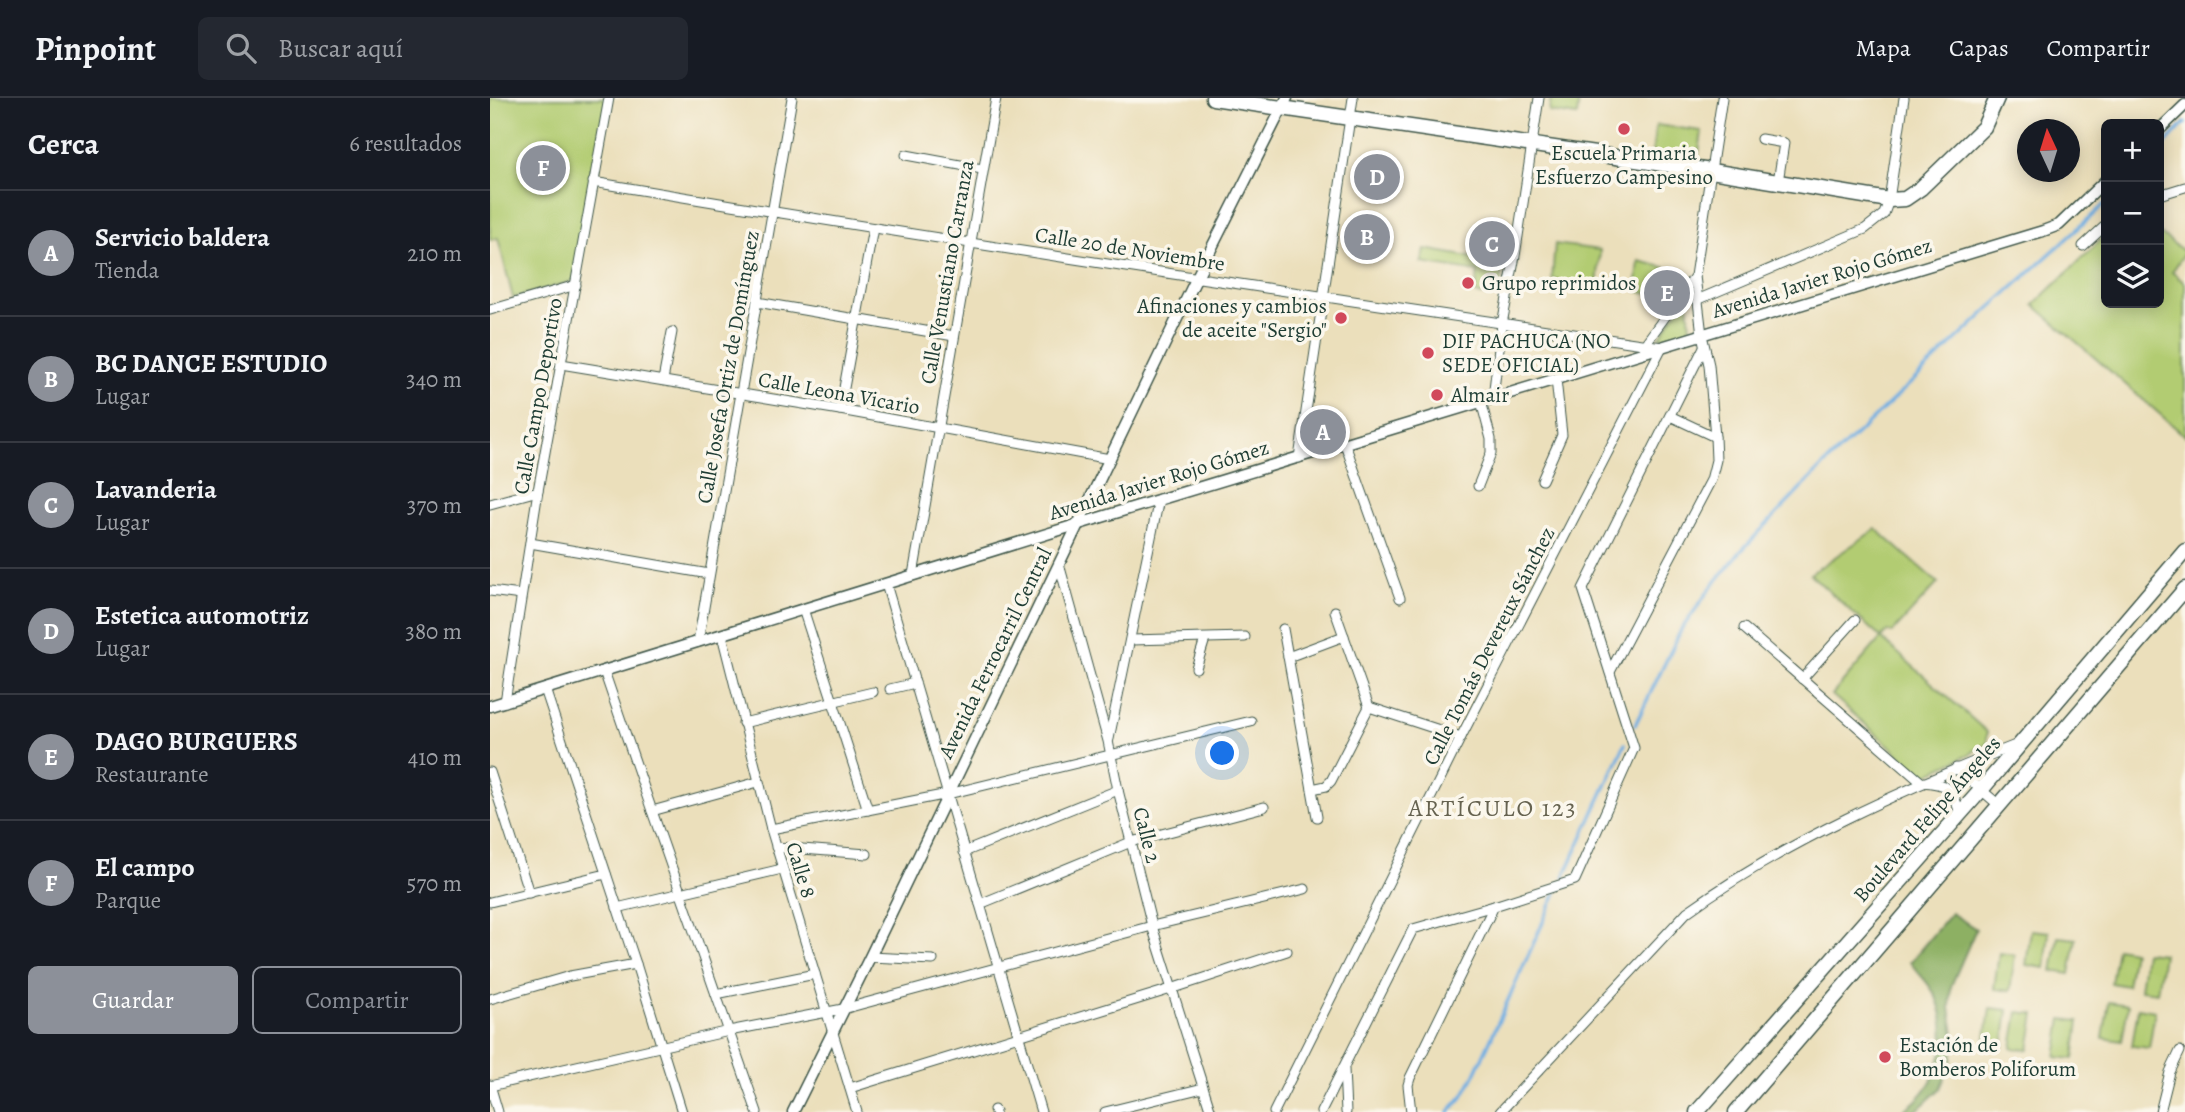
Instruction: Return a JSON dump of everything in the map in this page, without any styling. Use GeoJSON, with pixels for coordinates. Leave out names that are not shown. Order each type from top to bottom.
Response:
{"type":"FeatureCollection","features":[{"type":"Feature","properties":{"kind":"main road"},"geometry":{"type":"LineString","coordinates":[[1213,98],[1285,103],[1350,118],[1889,200],[1905,199],[1921,188],[1984,127],[1997,98]]}},
{"type":"Feature","properties":{"kind":"main road","name":"Boulevard Felipe Ángeles"},"geometry":{"type":"LineString","coordinates":[[1697,1112],[1982,789],[2185,551]]}},
{"type":"Feature","properties":{"kind":"main road"},"geometry":{"type":"LineString","coordinates":[[1737,1112],[2185,589]]}},
{"type":"Feature","properties":{"kind":"street","name":"Calle Campo Deportivo"},"geometry":{"type":"LineString","coordinates":[[505,702],[538,491],[610,98]]}},
{"type":"Feature","properties":{"kind":"street","name":"Calle Josefa Ortiz de Domínguez"},"geometry":{"type":"LineString","coordinates":[[698,642],[792,98]]}},
{"type":"Feature","properties":{"kind":"street","name":"Calle Venustiano Carranza"},"geometry":{"type":"LineString","coordinates":[[913,575],[996,98]]}},
{"type":"Feature","properties":{"kind":"street"},"geometry":{"type":"LineString","coordinates":[[1299,458],[1353,98]]}},
{"type":"Feature","properties":{"kind":"street"},"geometry":{"type":"LineString","coordinates":[[1493,397],[1502,324],[1539,98]]}},
{"type":"Feature","properties":{"kind":"street"},"geometry":{"type":"LineString","coordinates":[[1610,672],[1711,480],[1716,460],[1709,365],[1703,341],[1695,276],[1722,98]]}},
{"type":"Feature","properties":{"kind":"street"},"geometry":{"type":"LineString","coordinates":[[1698,300],[1865,229],[1884,214],[1889,200],[1904,98]]}},
{"type":"Feature","properties":{"kind":"street"},"geometry":{"type":"LineString","coordinates":[[2164,125],[2185,103],[2179,98]]}},
{"type":"Feature","properties":{"kind":"street","name":"Avenida Ferrocarril Central"},"geometry":{"type":"LineString","coordinates":[[793,1112],[1197,277],[1285,103]]}},
{"type":"Feature","properties":{"kind":"street"},"geometry":{"type":"LineString","coordinates":[[1761,139],[1784,143],[1778,182]]}},
{"type":"Feature","properties":{"kind":"street"},"geometry":{"type":"LineString","coordinates":[[906,155],[982,169]]}},
{"type":"Feature","properties":{"kind":"street","name":"Calle 20 de Noviembre"},"geometry":{"type":"LineString","coordinates":[[593,182],[1323,298],[1662,347]]}},
{"type":"Feature","properties":{"kind":"street","name":"Avenida Javier Rojo Gómez"},"geometry":{"type":"LineString","coordinates":[[490,706],[1493,397],[1662,347],[1703,341],[2043,231],[2059,225],[2104,182]]}},
{"type":"Feature","properties":{"kind":"street"},"geometry":{"type":"LineString","coordinates":[[2164,193],[2185,187]]}},
{"type":"Feature","properties":{"kind":"street"},"geometry":{"type":"LineString","coordinates":[[841,410],[873,228]]}},
{"type":"Feature","properties":{"kind":"street"},"geometry":{"type":"LineString","coordinates":[[2084,246],[2101,230]]}},
{"type":"Feature","properties":{"kind":"street"},"geometry":{"type":"LineString","coordinates":[[1645,344],[1695,276]]}},
{"type":"Feature","properties":{"kind":"street"},"geometry":{"type":"LineString","coordinates":[[490,310],[576,285]]}},
{"type":"Feature","properties":{"kind":"street"},"geometry":{"type":"LineString","coordinates":[[757,302],[954,335]]}},
{"type":"Feature","properties":{"kind":"street"},"geometry":{"type":"LineString","coordinates":[[663,380],[672,332]]}},
{"type":"Feature","properties":{"kind":"street"},"geometry":{"type":"LineString","coordinates":[[1321,1112],[1413,929],[1575,880],[1634,748],[1583,589],[1670,416],[1703,341]]}},
{"type":"Feature","properties":{"kind":"street","name":"Calle Tomás Devereux Sánchez"},"geometry":{"type":"LineString","coordinates":[[1274,1112],[1461,737],[1662,347]]}},
{"type":"Feature","properties":{"kind":"street","name":"Calle Leona Vicario"},"geometry":{"type":"LineString","coordinates":[[561,364],[841,410],[1110,459]]}},
{"type":"Feature","properties":{"kind":"street"},"geometry":{"type":"LineString","coordinates":[[1542,480],[1562,435],[1556,379]]}},
{"type":"Feature","properties":{"kind":"street"},"geometry":{"type":"LineString","coordinates":[[1478,486],[1491,453],[1491,439],[1481,401]]}},
{"type":"Feature","properties":{"kind":"street"},"geometry":{"type":"LineString","coordinates":[[1670,416],[1715,437]]}},
{"type":"Feature","properties":{"kind":"street"},"geometry":{"type":"LineString","coordinates":[[1345,444],[1400,598]]}},
{"type":"Feature","properties":{"kind":"street"},"geometry":{"type":"LineString","coordinates":[[490,504],[538,491]]}},
{"type":"Feature","properties":{"kind":"street"},"geometry":{"type":"LineString","coordinates":[[1108,741],[1159,499]]}},
{"type":"Feature","properties":{"kind":"street"},"geometry":{"type":"LineString","coordinates":[[530,543],[709,574]]}},
{"type":"Feature","properties":{"kind":"street","name":"Calle 2"},"geometry":{"type":"LineString","coordinates":[[1059,564],[1108,741],[1152,926],[1211,1112]]}},
{"type":"Feature","properties":{"kind":"street"},"geometry":{"type":"LineString","coordinates":[[886,584],[1041,1112]]}},
{"type":"Feature","properties":{"kind":"street"},"geometry":{"type":"LineString","coordinates":[[490,591],[521,595]]}},
{"type":"Feature","properties":{"kind":"street"},"geometry":{"type":"LineString","coordinates":[[803,609],[868,810]]}},
{"type":"Feature","properties":{"kind":"street"},"geometry":{"type":"LineString","coordinates":[[1312,789],[1326,786],[1331,780],[1369,707],[1335,611]]}},
{"type":"Feature","properties":{"kind":"street"},"geometry":{"type":"LineString","coordinates":[[1802,679],[1855,620]]}},
{"type":"Feature","properties":{"kind":"street"},"geometry":{"type":"LineString","coordinates":[[1744,628],[1922,782],[1942,783],[1951,789],[1960,814]]}},
{"type":"Feature","properties":{"kind":"street"},"geometry":{"type":"LineString","coordinates":[[1283,629],[1317,817]]}},
{"type":"Feature","properties":{"kind":"street","name":"Calle 8"},"geometry":{"type":"LineString","coordinates":[[722,635],[782,869],[857,1112]]}},
{"type":"Feature","properties":{"kind":"street"},"geometry":{"type":"LineString","coordinates":[[1289,657],[1344,636]]}},
{"type":"Feature","properties":{"kind":"street"},"geometry":{"type":"LineString","coordinates":[[1131,640],[1245,637]]}},
{"type":"Feature","properties":{"kind":"street"},"geometry":{"type":"LineString","coordinates":[[1196,668],[1205,639]]}},
{"type":"Feature","properties":{"kind":"street"},"geometry":{"type":"LineString","coordinates":[[604,671],[757,1112]]}},
{"type":"Feature","properties":{"kind":"street"},"geometry":{"type":"LineString","coordinates":[[890,689],[915,683]]}},
{"type":"Feature","properties":{"kind":"street"},"geometry":{"type":"LineString","coordinates":[[545,689],[682,1112]]}},
{"type":"Feature","properties":{"kind":"street"},"geometry":{"type":"LineString","coordinates":[[743,723],[873,692]]}},
{"type":"Feature","properties":{"kind":"street"},"geometry":{"type":"LineString","coordinates":[[1369,707],[1461,737]]}},
{"type":"Feature","properties":{"kind":"street"},"geometry":{"type":"LineString","coordinates":[[771,829],[948,794],[1251,721]]}},
{"type":"Feature","properties":{"kind":"street"},"geometry":{"type":"LineString","coordinates":[[1500,1112],[1687,912],[1720,888],[1783,851],[1922,782],[2019,744]]}},
{"type":"Feature","properties":{"kind":"street"},"geometry":{"type":"LineString","coordinates":[[1956,768],[2000,806]]}},
{"type":"Feature","properties":{"kind":"street"},"geometry":{"type":"LineString","coordinates":[[490,772],[529,893]]}},
{"type":"Feature","properties":{"kind":"street"},"geometry":{"type":"LineString","coordinates":[[652,811],[758,782]]}},
{"type":"Feature","properties":{"kind":"street"},"geometry":{"type":"LineString","coordinates":[[964,852],[1118,790]]}},
{"type":"Feature","properties":{"kind":"street"},"geometry":{"type":"LineString","coordinates":[[980,904],[1131,842],[1264,807]]}},
{"type":"Feature","properties":{"kind":"street"},"geometry":{"type":"LineString","coordinates":[[776,847],[867,854]]}},
{"type":"Feature","properties":{"kind":"street"},"geometry":{"type":"LineString","coordinates":[[617,908],[782,869]]}},
{"type":"Feature","properties":{"kind":"street"},"geometry":{"type":"LineString","coordinates":[[490,902],[606,874]]}},
{"type":"Feature","properties":{"kind":"street"},"geometry":{"type":"LineString","coordinates":[[498,1112],[490,1085],[729,1031],[828,1013],[1152,926],[1305,889]]}},
{"type":"Feature","properties":{"kind":"street"},"geometry":{"type":"LineString","coordinates":[[1411,1112],[1408,1085],[1410,1078],[1494,906]]}},
{"type":"Feature","properties":{"kind":"street"},"geometry":{"type":"LineString","coordinates":[[850,1088],[1287,951]]}},
{"type":"Feature","properties":{"kind":"street"},"geometry":{"type":"LineString","coordinates":[[870,957],[933,960]]}},
{"type":"Feature","properties":{"kind":"street"},"geometry":{"type":"LineString","coordinates":[[490,999],[570,976],[636,964]]}},
{"type":"Feature","properties":{"kind":"street"},"geometry":{"type":"LineString","coordinates":[[716,994],[816,974]]}},
{"type":"Feature","properties":{"kind":"street"},"geometry":{"type":"LineString","coordinates":[[2160,1112],[2170,1072],[2180,1051]]}},
{"type":"Feature","properties":{"kind":"street"},"geometry":{"type":"LineString","coordinates":[[1344,1067],[1346,1112]]}},
{"type":"Feature","properties":{"kind":"street"},"geometry":{"type":"LineString","coordinates":[[1105,1112],[1203,1088]]}},
{"type":"Feature","properties":{"kind":"green space"},"geometry":{"type":"Polygon","coordinates":[[[490,98],[608,98],[574,281],[513,298],[498,238],[490,240],[490,98]]]}},
{"type":"Feature","properties":{"kind":"green space"},"geometry":{"type":"Polygon","coordinates":[[[1551,98],[1579,98],[1577,116],[1549,112],[1551,98]]]}},
{"type":"Feature","properties":{"kind":"green space"},"geometry":{"type":"Polygon","coordinates":[[[1656,125],[1702,131],[1698,160],[1652,153],[1656,125]]]}},
{"type":"Feature","properties":{"kind":"green space"},"geometry":{"type":"Polygon","coordinates":[[[2164,237],[2185,252],[2172,272],[2185,283],[2185,436],[2034,305],[2101,240],[2101,308],[2164,308],[2164,237]]]}},
{"type":"Feature","properties":{"kind":"green space"},"geometry":{"type":"Polygon","coordinates":[[[1555,244],[1600,250],[1597,289],[1552,279],[1555,244]]]}},
{"type":"Feature","properties":{"kind":"green space"},"geometry":{"type":"Polygon","coordinates":[[[1425,249],[1479,261],[1481,251],[1505,254],[1498,297],[1475,294],[1478,272],[1422,263],[1425,249]]]}},
{"type":"Feature","properties":{"kind":"green space"},"geometry":{"type":"Polygon","coordinates":[[[1639,261],[1668,268],[1660,296],[1636,291],[1639,261]]]}},
{"type":"Feature","properties":{"kind":"green space"},"geometry":{"type":"Polygon","coordinates":[[[1685,298],[1688,299],[1690,331],[1659,338],[1685,298]]]}},
{"type":"Feature","properties":{"kind":"green space"},"geometry":{"type":"Polygon","coordinates":[[[1876,529],[1938,583],[1892,633],[1888,631],[1881,638],[1810,574],[1876,529]]]}},
{"type":"Feature","properties":{"kind":"green space"},"geometry":{"type":"Polygon","coordinates":[[[1881,638],[1987,732],[1987,745],[1924,776],[1832,695],[1881,638]]]}},
{"type":"Feature","properties":{"kind":"green space"},"geometry":{"type":"Polygon","coordinates":[[[1951,913],[1976,929],[1951,986],[1950,1008],[1954,1034],[1952,1059],[1940,1089],[1915,1112],[1900,1112],[1925,1091],[1939,1062],[1943,1045],[1941,1013],[1936,997],[1910,962],[1951,913]]]}},
{"type":"Feature","properties":{"kind":"green space"},"geometry":{"type":"Polygon","coordinates":[[[2031,930],[2049,932],[2045,968],[2026,965],[2031,930]]]}},
{"type":"Feature","properties":{"kind":"green space"},"geometry":{"type":"Polygon","coordinates":[[[2058,937],[2076,939],[2070,974],[2052,971],[2058,937]]]}},
{"type":"Feature","properties":{"kind":"green space"},"geometry":{"type":"Polygon","coordinates":[[[2117,948],[2133,951],[2127,986],[2111,983],[2117,948]]]}},
{"type":"Feature","properties":{"kind":"green space"},"geometry":{"type":"Polygon","coordinates":[[[2145,952],[2163,954],[2157,992],[2140,990],[2145,952]]]}},
{"type":"Feature","properties":{"kind":"green space"},"geometry":{"type":"Polygon","coordinates":[[[1999,953],[2015,955],[2010,991],[1994,989],[1999,953]]]}},
{"type":"Feature","properties":{"kind":"green space"},"geometry":{"type":"Polygon","coordinates":[[[2109,1002],[2128,1005],[2122,1041],[2103,1038],[2109,1002]]]}},
{"type":"Feature","properties":{"kind":"green space"},"geometry":{"type":"Polygon","coordinates":[[[1990,1008],[2008,1010],[2003,1047],[1985,1045],[1990,1008]]]}},
{"type":"Feature","properties":{"kind":"green space"},"geometry":{"type":"Polygon","coordinates":[[[2138,1008],[2155,1011],[2149,1048],[2132,1046],[2138,1008]]]}},
{"type":"Feature","properties":{"kind":"green space"},"geometry":{"type":"Polygon","coordinates":[[[2018,1012],[2035,1014],[2029,1050],[2012,1048],[2018,1012]]]}},
{"type":"Feature","properties":{"kind":"green space"},"geometry":{"type":"Polygon","coordinates":[[[2062,1019],[2079,1021],[2074,1059],[2056,1057],[2062,1019]]]}},
{"type":"Feature","properties":{"kind":"waterway"},"geometry":{"type":"LineString","coordinates":[[2164,146],[2185,123]]}},
{"type":"Feature","properties":{"kind":"waterway"},"geometry":{"type":"LineString","coordinates":[[1635,725],[1681,630],[1741,551],[1822,467],[2101,208]]}},
{"type":"Feature","properties":{"kind":"waterway"},"geometry":{"type":"LineString","coordinates":[[1564,877],[1625,744]]}},
{"type":"Feature","properties":{"kind":"waterway"},"geometry":{"type":"LineString","coordinates":[[1449,1112],[1463,1096],[1475,1074],[1556,893]]}},
{"type":"Feature","properties":{"kind":"place","name":"Escuela Primaria Esfuerzo Campesino"},"geometry":{"type":"Point","coordinates":[1624,129]}},
{"type":"Feature","properties":{"kind":"place","name":"El campo"},"geometry":{"type":"Point","coordinates":[543,168]}},
{"type":"Feature","properties":{"kind":"place","name":"Estetica automotriz"},"geometry":{"type":"Point","coordinates":[1377,177]}},
{"type":"Feature","properties":{"kind":"place","name":"BC DANCE ESTUDIO"},"geometry":{"type":"Point","coordinates":[1367,237]}},
{"type":"Feature","properties":{"kind":"place","name":"Lavanderia"},"geometry":{"type":"Point","coordinates":[1492,244]}},
{"type":"Feature","properties":{"kind":"place","name":"Grupo reprimidos"},"geometry":{"type":"Point","coordinates":[1468,283]}},
{"type":"Feature","properties":{"kind":"place","name":"DAGO BURGUERS"},"geometry":{"type":"Point","coordinates":[1667,293]}},
{"type":"Feature","properties":{"kind":"place","name":"Afinaciones y cambios de aceite \"Sergio\""},"geometry":{"type":"Point","coordinates":[1341,318]}},
{"type":"Feature","properties":{"kind":"place","name":"DIF PACHUCA (NO SEDE OFICIAL)"},"geometry":{"type":"Point","coordinates":[1428,353]}},
{"type":"Feature","properties":{"kind":"place","name":"Almair"},"geometry":{"type":"Point","coordinates":[1437,395]}},
{"type":"Feature","properties":{"kind":"place","name":"Servicio baldera"},"geometry":{"type":"Point","coordinates":[1323,432]}},
{"type":"Feature","properties":{"kind":"place","name":"Estación de Bomberos Poliforum"},"geometry":{"type":"Point","coordinates":[1885,1057]}},
{"type":"Feature","properties":{"kind":"district","name":"ARTÍCULO 123"},"geometry":{"type":"Point","coordinates":[1493,808]}}]}
